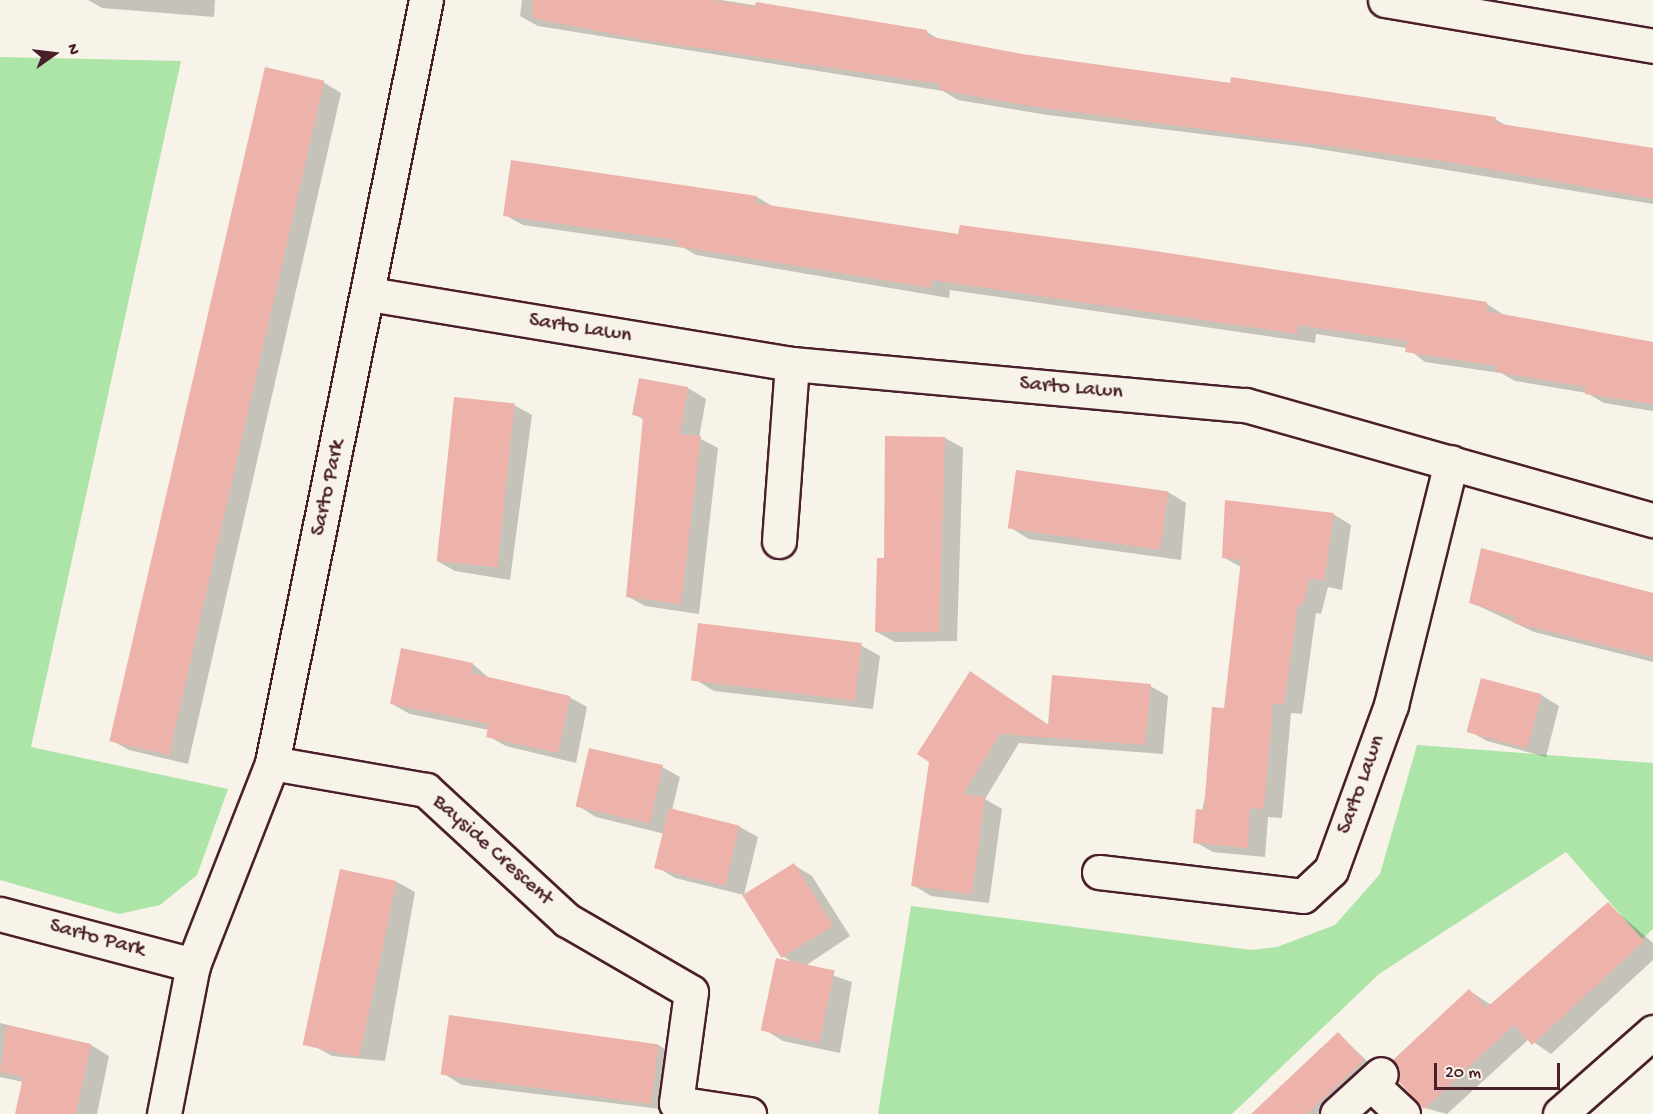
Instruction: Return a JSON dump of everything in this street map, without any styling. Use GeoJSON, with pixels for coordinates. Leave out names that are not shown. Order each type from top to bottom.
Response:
{"type":"FeatureCollection","features":[{"type":"Feature","properties":{"kind":"street","name":"Sarto Park"},"geometry":{"type":"LineString","coordinates":[[164,1114],[193,965],[272,763],[369,294],[426,0]]}},
{"type":"Feature","properties":{"kind":"street"},"geometry":{"type":"LineString","coordinates":[[1384,0],[1653,46]]}},
{"type":"Feature","properties":{"kind":"street","name":"Sarto Lawn"},"geometry":{"type":"LineString","coordinates":[[369,294],[792,364],[1246,405],[1653,520]]}},
{"type":"Feature","properties":{"kind":"street"},"geometry":{"type":"LineString","coordinates":[[778,541],[792,364]]}},
{"type":"Feature","properties":{"kind":"street","name":"Sarto Lawn"},"geometry":{"type":"LineString","coordinates":[[1099,872],[1303,896],[1331,870],[1391,705],[1451,462]]}},
{"type":"Feature","properties":{"kind":"street","name":"Bayside Crescent"},"geometry":{"type":"LineString","coordinates":[[272,763],[426,790],[567,920],[691,992],[676,1103],[749,1114]]}},
{"type":"Feature","properties":{"kind":"street","name":"Sarto Park"},"geometry":{"type":"LineString","coordinates":[[0,914],[193,965]]}},
{"type":"Feature","properties":{"kind":"street"},"geometry":{"type":"LineString","coordinates":[[1560,1114],[1653,1032]]}},
{"type":"Feature","properties":{"kind":"street"},"geometry":{"type":"LineString","coordinates":[[1337,1114],[1376,1079],[1403,1114]]}},
{"type":"Feature","properties":{"kind":"green space"},"geometry":{"type":"Polygon","coordinates":[[[0,57],[181,61],[31,747],[228,789],[197,875],[160,905],[119,914],[0,880],[0,57]]]}},
{"type":"Feature","properties":{"kind":"green space"},"geometry":{"type":"Polygon","coordinates":[[[1417,745],[1653,763],[1653,929],[1642,939],[1566,852],[1379,974],[1232,1114],[878,1114],[911,906],[1252,950],[1277,947],[1335,925],[1380,874],[1417,745]]]}},
{"type":"Feature","properties":{"kind":"building"},"geometry":{"type":"Polygon","coordinates":[[[533,0],[712,0],[755,7],[756,2],[927,30],[927,36],[1022,54],[1230,83],[1231,77],[1496,117],[1495,123],[1653,148],[1653,199],[1449,162],[1029,106],[939,90],[940,84],[638,39],[532,18],[533,0]]]}},
{"type":"Feature","properties":{"kind":"building"},"geometry":{"type":"Polygon","coordinates":[[[265,67],[324,81],[169,755],[109,741],[265,67]]]}},
{"type":"Feature","properties":{"kind":"building"},"geometry":{"type":"Polygon","coordinates":[[[511,160],[757,196],[756,203],[958,234],[960,225],[1142,249],[1487,302],[1486,311],[1653,342],[1653,404],[1585,394],[1586,387],[1496,372],[1497,366],[1405,352],[1407,341],[1298,325],[1297,334],[932,280],[931,288],[676,246],[677,240],[503,216],[511,160]]]}},
{"type":"Feature","properties":{"kind":"building"},"geometry":{"type":"Polygon","coordinates":[[[639,378],[688,387],[680,434],[701,436],[681,604],[626,597],[643,417],[632,415],[639,378]]]}},
{"type":"Feature","properties":{"kind":"building"},"geometry":{"type":"Polygon","coordinates":[[[454,397],[515,403],[497,567],[437,561],[454,397]]]}},
{"type":"Feature","properties":{"kind":"building"},"geometry":{"type":"Polygon","coordinates":[[[885,436],[945,437],[939,632],[875,632],[877,558],[884,558],[885,436]]]}},
{"type":"Feature","properties":{"kind":"building"},"geometry":{"type":"Polygon","coordinates":[[[1016,470],[1169,491],[1160,550],[1008,528],[1016,470]]]}},
{"type":"Feature","properties":{"kind":"building"},"geometry":{"type":"Polygon","coordinates":[[[1225,500],[1334,513],[1324,581],[1310,578],[1303,605],[1298,604],[1284,705],[1273,704],[1264,809],[1250,808],[1248,848],[1193,843],[1196,809],[1204,810],[1212,707],[1224,708],[1241,560],[1222,558],[1225,500]]]}},
{"type":"Feature","properties":{"kind":"building"},"geometry":{"type":"Polygon","coordinates":[[[1481,548],[1653,593],[1653,657],[1514,623],[1515,617],[1469,603],[1481,548]]]}},
{"type":"Feature","properties":{"kind":"building"},"geometry":{"type":"Polygon","coordinates":[[[698,623],[862,643],[855,701],[691,681],[698,623]]]}},
{"type":"Feature","properties":{"kind":"building"},"geometry":{"type":"Polygon","coordinates":[[[401,648],[473,663],[471,673],[570,696],[558,753],[486,737],[489,724],[390,704],[401,648]]]}},
{"type":"Feature","properties":{"kind":"building"},"geometry":{"type":"Polygon","coordinates":[[[970,671],[1048,725],[1052,675],[1151,684],[1145,745],[1000,734],[963,794],[985,797],[972,894],[911,886],[929,762],[917,754],[970,671]]]}},
{"type":"Feature","properties":{"kind":"building"},"geometry":{"type":"Polygon","coordinates":[[[1481,678],[1542,694],[1527,748],[1467,732],[1481,678]]]}},
{"type":"Feature","properties":{"kind":"building"},"geometry":{"type":"Polygon","coordinates":[[[589,748],[663,765],[650,824],[576,806],[589,748]]]}},
{"type":"Feature","properties":{"kind":"building"},"geometry":{"type":"Polygon","coordinates":[[[669,808],[740,826],[725,886],[654,868],[669,808]]]}},
{"type":"Feature","properties":{"kind":"building"},"geometry":{"type":"Polygon","coordinates":[[[794,863],[833,926],[781,958],[742,895],[794,863]]]}},
{"type":"Feature","properties":{"kind":"building"},"geometry":{"type":"Polygon","coordinates":[[[340,869],[397,881],[359,1057],[303,1045],[340,869]]]}},
{"type":"Feature","properties":{"kind":"building"},"geometry":{"type":"Polygon","coordinates":[[[1608,902],[1644,941],[1532,1045],[1514,1025],[1424,1109],[1398,1081],[1393,1060],[1469,989],[1486,1008],[1608,902]]]}},
{"type":"Feature","properties":{"kind":"building"},"geometry":{"type":"Polygon","coordinates":[[[776,958],[835,970],[819,1043],[761,1030],[776,958]]]}},
{"type":"Feature","properties":{"kind":"building"},"geometry":{"type":"Polygon","coordinates":[[[449,1015],[659,1045],[651,1104],[441,1074],[449,1015]]]}},
{"type":"Feature","properties":{"kind":"building"},"geometry":{"type":"Polygon","coordinates":[[[7,1025],[91,1044],[76,1114],[15,1114],[23,1077],[0,1072],[7,1025]]]}},
{"type":"Feature","properties":{"kind":"building"},"geometry":{"type":"Polygon","coordinates":[[[1338,1032],[1364,1060],[1307,1114],[1251,1114],[1338,1032]]]}}]}
